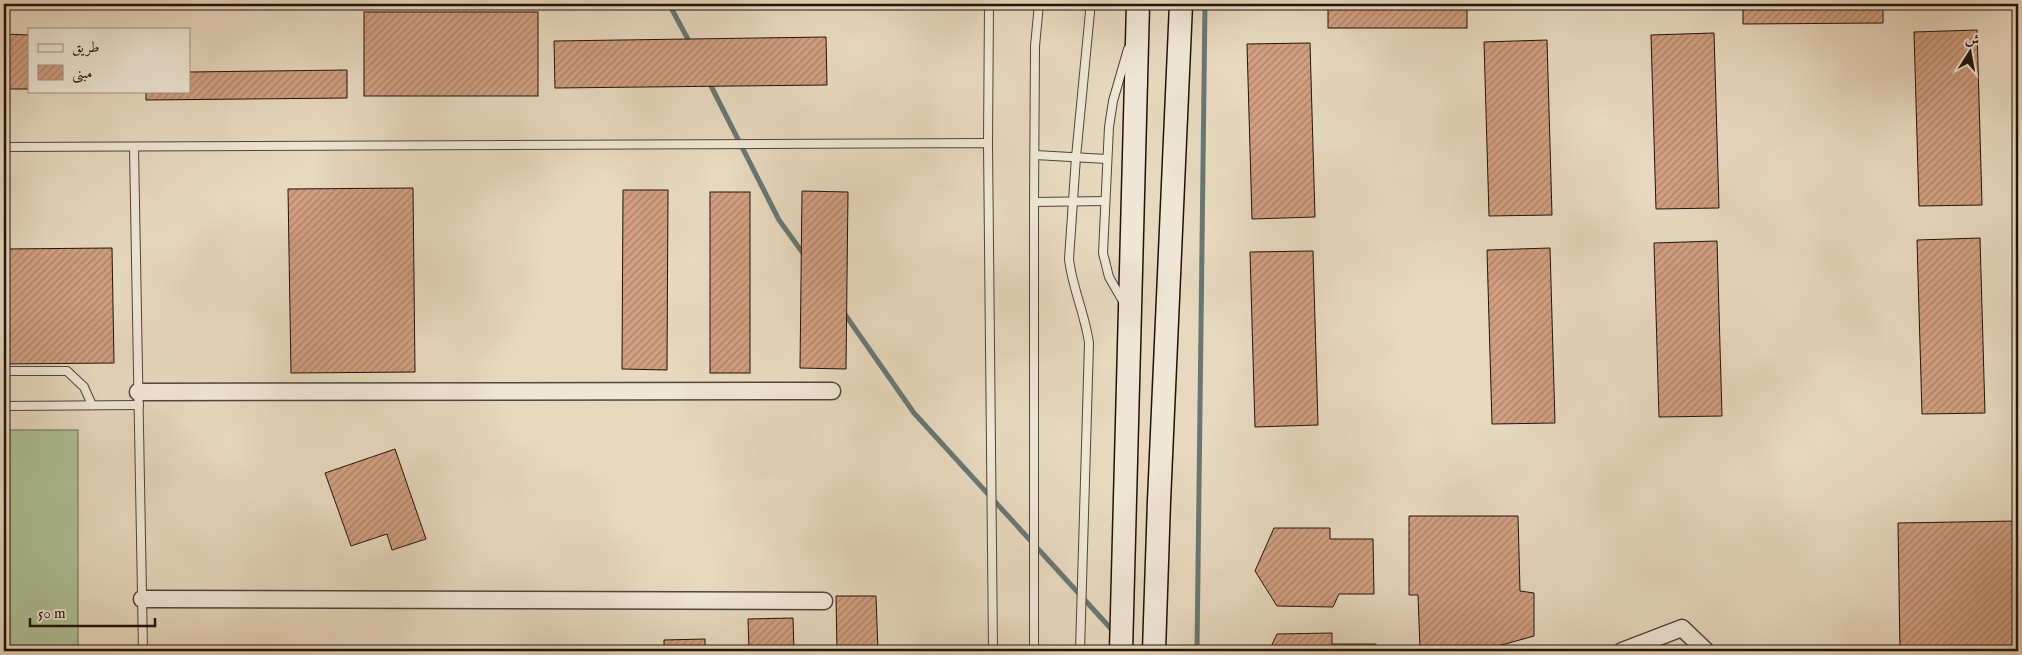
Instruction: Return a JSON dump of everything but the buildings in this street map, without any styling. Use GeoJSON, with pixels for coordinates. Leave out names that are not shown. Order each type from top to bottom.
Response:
{"type":"FeatureCollection","features":[{"type":"Feature","properties":{"kind":"street"},"geometry":{"type":"LineString","coordinates":[[1154,651],[1181,4]]}},
{"type":"Feature","properties":{"kind":"street"},"geometry":{"type":"LineString","coordinates":[[1121,651],[1138,10]]}},
{"type":"Feature","properties":{"kind":"street"},"geometry":{"type":"LineString","coordinates":[[139,398],[832,391]]}},
{"type":"Feature","properties":{"kind":"street"},"geometry":{"type":"LineString","coordinates":[[142,599],[824,601]]}},
{"type":"Feature","properties":{"kind":"street"},"geometry":{"type":"LineString","coordinates":[[1622,651],[1682,628],[1706,651]]}},
{"type":"Feature","properties":{"kind":"lane"},"geometry":{"type":"LineString","coordinates":[[989,4],[988,143],[993,651]]}},
{"type":"Feature","properties":{"kind":"lane"},"geometry":{"type":"LineString","coordinates":[[1034,651],[1034,155],[1035,46],[1038,4]]}},
{"type":"Feature","properties":{"kind":"lane"},"geometry":{"type":"LineString","coordinates":[[1080,651],[1089,343],[1086,321],[1071,273],[1069,258],[1076,157],[1090,12],[1088,4]]}},
{"type":"Feature","properties":{"kind":"lane"},"geometry":{"type":"LineString","coordinates":[[1130,312],[1109,277],[1103,252],[1107,158],[1113,101],[1138,10]]}},
{"type":"Feature","properties":{"kind":"lane"},"geometry":{"type":"LineString","coordinates":[[4,147],[988,143]]}},
{"type":"Feature","properties":{"kind":"lane"},"geometry":{"type":"LineString","coordinates":[[134,147],[143,651]]}},
{"type":"Feature","properties":{"kind":"lane"},"geometry":{"type":"LineString","coordinates":[[1034,155],[1107,158]]}},
{"type":"Feature","properties":{"kind":"lane"},"geometry":{"type":"LineString","coordinates":[[1034,202],[1105,201]]}},
{"type":"Feature","properties":{"kind":"lane"},"geometry":{"type":"LineString","coordinates":[[4,371],[67,371],[84,387],[92,405]]}},
{"type":"Feature","properties":{"kind":"lane"},"geometry":{"type":"LineString","coordinates":[[4,406],[92,405],[139,398]]}},
{"type":"Feature","properties":{"kind":"green space"},"geometry":{"type":"Polygon","coordinates":[[[4,430],[78,430],[78,651],[4,651],[4,430]]]}},
{"type":"Feature","properties":{"kind":"waterway"},"geometry":{"type":"LineString","coordinates":[[669,4],[690,43]]}},
{"type":"Feature","properties":{"kind":"waterway"},"geometry":{"type":"LineString","coordinates":[[1197,651],[1205,4]]}},
{"type":"Feature","properties":{"kind":"waterway"},"geometry":{"type":"LineString","coordinates":[[709,82],[779,220],[805,256]]}},
{"type":"Feature","properties":{"kind":"waterway"},"geometry":{"type":"LineString","coordinates":[[844,313],[914,413],[1114,632]]}}]}
